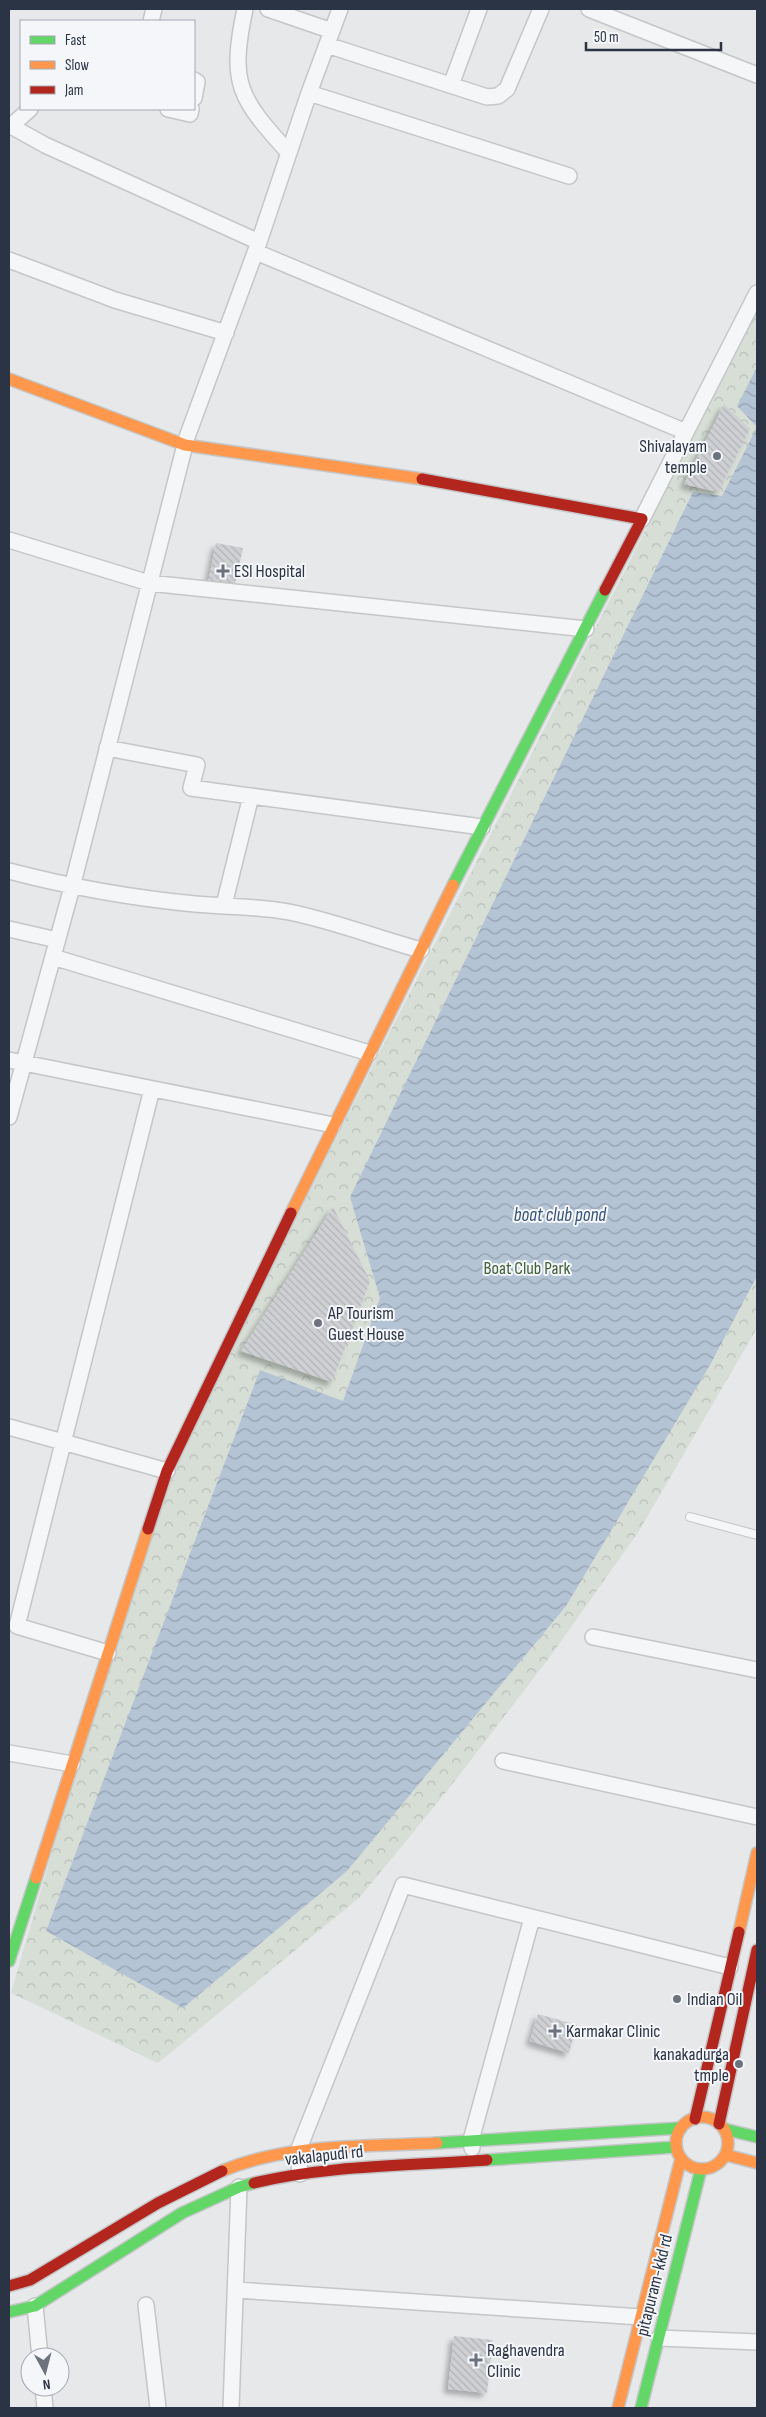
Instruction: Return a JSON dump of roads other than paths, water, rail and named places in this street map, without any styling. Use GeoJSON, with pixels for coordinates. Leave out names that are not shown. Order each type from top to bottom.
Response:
{"type":"FeatureCollection","features":[{"type":"Feature","properties":{"kind":"main road"},"geometry":{"type":"LineString","coordinates":[[9,378],[185,445],[432,480],[642,519],[420,950],[333,1125],[167,1470],[9,1961]]}},
{"type":"Feature","properties":{"kind":"main road"},"geometry":{"type":"LineString","coordinates":[[695,2119],[757,1853]]}},
{"type":"Feature","properties":{"kind":"main road"},"geometry":{"type":"LineString","coordinates":[[678,2152],[690,2166],[701,2169],[711,2168],[720,2163],[726,2155],[728,2137],[722,2126],[757,1950]]}},
{"type":"Feature","properties":{"kind":"main road"},"geometry":{"type":"LineString","coordinates":[[9,2286],[30,2280],[158,2203],[213,2174],[240,2163],[298,2151],[681,2128],[695,2119],[708,2118],[722,2126],[757,2137]]}},
{"type":"Feature","properties":{"kind":"main road"},"geometry":{"type":"LineString","coordinates":[[618,2408],[641,2317],[678,2152],[677,2137],[681,2128]]}},
{"type":"Feature","properties":{"kind":"main road","name":"vakalapudi rd"},"geometry":{"type":"LineString","coordinates":[[9,2312],[35,2306],[182,2213],[239,2187],[300,2174],[474,2160],[678,2152]]}},
{"type":"Feature","properties":{"kind":"main road"},"geometry":{"type":"LineString","coordinates":[[726,2155],[757,2163]]}},
{"type":"Feature","properties":{"kind":"main road","name":"pitapuram-kkd rd"},"geometry":{"type":"LineString","coordinates":[[641,2408],[701,2169]]}},
{"type":"Feature","properties":{"kind":"main road"},"geometry":{"type":"LineString","coordinates":[[84,2249],[97,2268]]}},
{"type":"Feature","properties":{"kind":"street"},"geometry":{"type":"LineString","coordinates":[[245,9],[236,55],[238,74],[244,96],[259,120],[289,153]]}},
{"type":"Feature","properties":{"kind":"street"},"geometry":{"type":"LineString","coordinates":[[268,9],[330,38],[487,97],[498,96],[506,89],[541,9]]}},
{"type":"Feature","properties":{"kind":"street"},"geometry":{"type":"LineString","coordinates":[[9,1117],[72,887],[185,445],[258,247],[309,93],[340,9]]}},
{"type":"Feature","properties":{"kind":"street"},"geometry":{"type":"LineString","coordinates":[[451,85],[479,9]]}},
{"type":"Feature","properties":{"kind":"street"},"geometry":{"type":"LineString","coordinates":[[590,9],[757,75]]}},
{"type":"Feature","properties":{"kind":"street"},"geometry":{"type":"LineString","coordinates":[[195,80],[198,82],[195,94]]}},
{"type":"Feature","properties":{"kind":"street"},"geometry":{"type":"LineString","coordinates":[[309,93],[569,176]]}},
{"type":"Feature","properties":{"kind":"street"},"geometry":{"type":"LineString","coordinates":[[29,110],[10,126],[45,145],[258,247],[686,432]]}},
{"type":"Feature","properties":{"kind":"street"},"geometry":{"type":"LineString","coordinates":[[172,110],[190,114],[191,110]]}},
{"type":"Feature","properties":{"kind":"street"},"geometry":{"type":"LineString","coordinates":[[9,260],[114,300],[226,333]]}},
{"type":"Feature","properties":{"kind":"street"},"geometry":{"type":"LineString","coordinates":[[642,519],[757,293]]}},
{"type":"Feature","properties":{"kind":"street"},"geometry":{"type":"LineString","coordinates":[[9,540],[149,583],[586,629]]}},
{"type":"Feature","properties":{"kind":"street"},"geometry":{"type":"LineString","coordinates":[[107,748],[197,764],[191,788],[482,827]]}},
{"type":"Feature","properties":{"kind":"street"},"geometry":{"type":"LineString","coordinates":[[224,905],[251,796]]}},
{"type":"Feature","properties":{"kind":"street"},"geometry":{"type":"LineString","coordinates":[[9,871],[72,887],[161,900],[248,906],[290,912],[420,950]]}},
{"type":"Feature","properties":{"kind":"street"},"geometry":{"type":"LineString","coordinates":[[9,929],[57,940]]}},
{"type":"Feature","properties":{"kind":"street"},"geometry":{"type":"LineString","coordinates":[[53,957],[369,1053]]}},
{"type":"Feature","properties":{"kind":"street"},"geometry":{"type":"LineString","coordinates":[[9,1060],[333,1125]]}},
{"type":"Feature","properties":{"kind":"street"},"geometry":{"type":"LineString","coordinates":[[108,1653],[17,1626],[152,1089]]}},
{"type":"Feature","properties":{"kind":"street"},"geometry":{"type":"LineString","coordinates":[[9,1427],[167,1470]]}},
{"type":"Feature","properties":{"kind":"street"},"geometry":{"type":"LineString","coordinates":[[593,1637],[757,1670]]}},
{"type":"Feature","properties":{"kind":"street"},"geometry":{"type":"LineString","coordinates":[[9,1753],[72,1764]]}},
{"type":"Feature","properties":{"kind":"street"},"geometry":{"type":"LineString","coordinates":[[503,1761],[757,1817]]}},
{"type":"Feature","properties":{"kind":"street"},"geometry":{"type":"LineString","coordinates":[[300,2174],[298,2151],[403,1885],[730,1967]]}},
{"type":"Feature","properties":{"kind":"street"},"geometry":{"type":"LineString","coordinates":[[474,2160],[471,2140],[532,1918]]}},
{"type":"Feature","properties":{"kind":"street"},"geometry":{"type":"LineString","coordinates":[[232,2408],[239,2187]]}},
{"type":"Feature","properties":{"kind":"street"},"geometry":{"type":"LineString","coordinates":[[236,2290],[641,2317]]}},
{"type":"Feature","properties":{"kind":"street"},"geometry":{"type":"LineString","coordinates":[[146,2305],[158,2408]]}},
{"type":"Feature","properties":{"kind":"street"},"geometry":{"type":"LineString","coordinates":[[35,2306],[39,2347]]}},
{"type":"Feature","properties":{"kind":"street"},"geometry":{"type":"LineString","coordinates":[[659,2338],[757,2342]]}},
{"type":"Feature","properties":{"kind":"lane"},"geometry":{"type":"LineString","coordinates":[[690,1516],[757,1535]]}},
{"type":"Feature","properties":{"kind":"water"},"geometry":{"type":"Polygon","coordinates":[[[757,367],[757,427],[737,406],[757,367]]]}},
{"type":"Feature","properties":{"kind":"water","name":"boat club pond"},"geometry":{"type":"Polygon","coordinates":[[[757,427],[757,1276],[710,1365],[566,1606],[347,1871],[183,2008],[46,1931],[260,1370],[343,1401],[380,1298],[350,1197],[693,492],[722,496],[757,427]]]}},
{"type":"Feature","properties":{"kind":"place","name":"Shivalayam temple"},"geometry":{"type":"Point","coordinates":[717,456]}},
{"type":"Feature","properties":{"kind":"place","name":"ESI Hospital"},"geometry":{"type":"Point","coordinates":[223,571]}},
{"type":"Feature","properties":{"kind":"place","name":"AP Tourism Guest House"},"geometry":{"type":"Point","coordinates":[318,1323]}},
{"type":"Feature","properties":{"kind":"place","name":"Indian Oil"},"geometry":{"type":"Point","coordinates":[677,1999]}},
{"type":"Feature","properties":{"kind":"place","name":"Karmakar Clinic"},"geometry":{"type":"Point","coordinates":[555,2031]}},
{"type":"Feature","properties":{"kind":"place","name":"kanakadurga tmple"},"geometry":{"type":"Point","coordinates":[739,2064]}},
{"type":"Feature","properties":{"kind":"place","name":"Raghavendra Clinic"},"geometry":{"type":"Point","coordinates":[476,2360]}},
{"type":"Feature","properties":{"kind":"park label","name":"Boat Club Park"},"geometry":{"type":"Point","coordinates":[527,1268]}}]}
